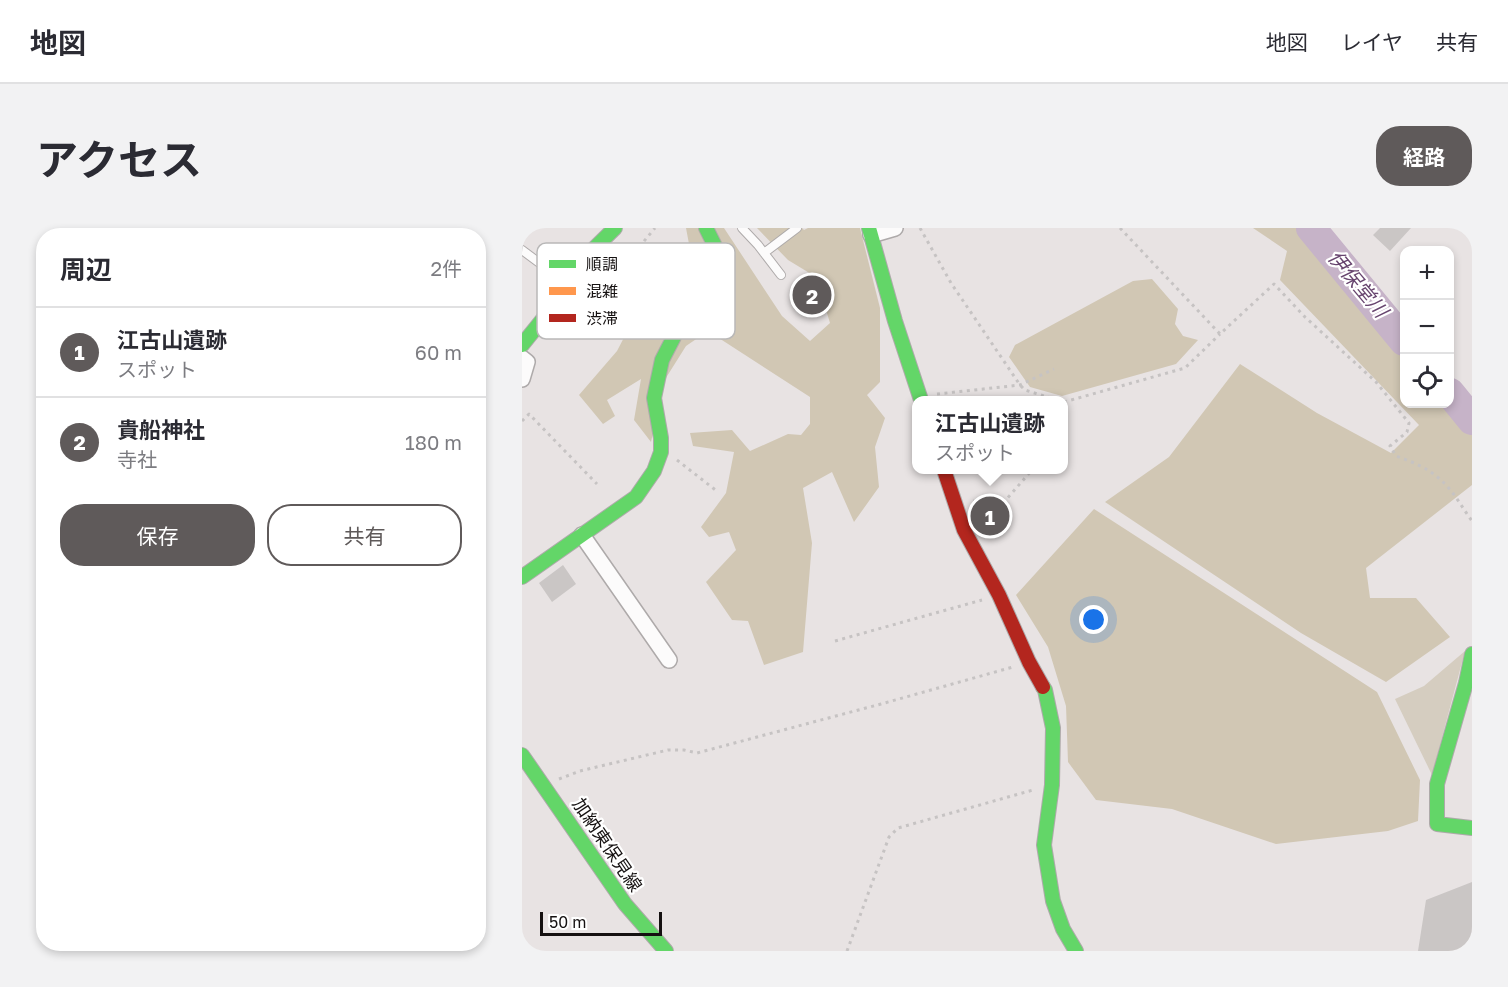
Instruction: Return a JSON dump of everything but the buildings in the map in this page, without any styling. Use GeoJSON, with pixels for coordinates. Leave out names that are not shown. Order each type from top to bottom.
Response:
{"type":"FeatureCollection","features":[{"type":"Feature","properties":{"kind":"street"},"geometry":{"type":"LineString","coordinates":[[600,243],[615,228]]}},
{"type":"Feature","properties":{"kind":"street"},"geometry":{"type":"LineString","coordinates":[[706,228],[713,243]]}},
{"type":"Feature","properties":{"kind":"street"},"geometry":{"type":"LineString","coordinates":[[895,228],[870,232],[919,396]]}},
{"type":"Feature","properties":{"kind":"street"},"geometry":{"type":"LineString","coordinates":[[522,345],[537,326]]}},
{"type":"Feature","properties":{"kind":"street"},"geometry":{"type":"LineString","coordinates":[[522,577],[636,497],[654,471],[661,452],[661,438],[654,398],[662,360],[672,339]]}},
{"type":"Feature","properties":{"kind":"street"},"geometry":{"type":"LineString","coordinates":[[522,358],[527,362],[522,379]]}},
{"type":"Feature","properties":{"kind":"street"},"geometry":{"type":"LineString","coordinates":[[945,474],[964,530],[999,595],[1029,662],[1045,690],[1053,729],[1052,785],[1044,845],[1053,901],[1063,929],[1076,951]]}},
{"type":"Feature","properties":{"kind":"street"},"geometry":{"type":"LineString","coordinates":[[582,535],[669,660]]}},
{"type":"Feature","properties":{"kind":"street"},"geometry":{"type":"LineString","coordinates":[[1472,654],[1437,784],[1437,824],[1472,828]]}},
{"type":"Feature","properties":{"kind":"street","name":"加納東保見線"},"geometry":{"type":"LineString","coordinates":[[522,754],[625,904],[666,951]]}},
{"type":"Feature","properties":{"kind":"lane"},"geometry":{"type":"LineString","coordinates":[[742,228],[781,275]]}},
{"type":"Feature","properties":{"kind":"lane"},"geometry":{"type":"LineString","coordinates":[[764,253],[797,228]]}},
{"type":"Feature","properties":{"kind":"lane"},"geometry":{"type":"LineString","coordinates":[[522,250],[537,261]]}},
{"type":"Feature","properties":{"kind":"path"},"geometry":{"type":"LineString","coordinates":[[642,243],[655,228]]}},
{"type":"Feature","properties":{"kind":"path"},"geometry":{"type":"LineString","coordinates":[[920,228],[951,283],[1020,385],[1026,390],[1045,396]]}},
{"type":"Feature","properties":{"kind":"path"},"geometry":{"type":"LineString","coordinates":[[1120,228],[1220,334]]}},
{"type":"Feature","properties":{"kind":"path"},"geometry":{"type":"LineString","coordinates":[[1068,401],[1185,368],[1274,284],[1305,317],[1376,381],[1409,423],[1407,432],[1390,446],[1396,456],[1426,468],[1444,483],[1472,521]]}},
{"type":"Feature","properties":{"kind":"path"},"geometry":{"type":"LineString","coordinates":[[935,396],[1020,385],[1054,369]]}},
{"type":"Feature","properties":{"kind":"path"},"geometry":{"type":"LineString","coordinates":[[522,421],[529,414],[597,484]]}},
{"type":"Feature","properties":{"kind":"path"},"geometry":{"type":"LineString","coordinates":[[661,449],[718,492]]}},
{"type":"Feature","properties":{"kind":"path"},"geometry":{"type":"LineString","coordinates":[[953,498],[993,504],[1004,502],[1028,474]]}},
{"type":"Feature","properties":{"kind":"path"},"geometry":{"type":"LineString","coordinates":[[835,641],[999,595]]}},
{"type":"Feature","properties":{"kind":"path"},"geometry":{"type":"LineString","coordinates":[[544,785],[580,771],[668,750],[697,753],[1029,662]]}},
{"type":"Feature","properties":{"kind":"path"},"geometry":{"type":"LineString","coordinates":[[847,951],[889,837],[898,828],[1052,785]]}},
{"type":"Feature","properties":{"kind":"shaded area"},"geometry":{"type":"Polygon","coordinates":[[[686,228],[724,228],[734,243],[689,243],[686,228]]]}},
{"type":"Feature","properties":{"kind":"shaded area"},"geometry":{"type":"Polygon","coordinates":[[[757,228],[802,228],[804,230],[808,228],[860,228],[880,308],[880,382],[867,395],[885,418],[875,447],[879,487],[854,522],[832,472],[803,488],[812,543],[803,652],[764,665],[748,621],[732,620],[706,582],[736,550],[729,532],[709,537],[701,527],[726,493],[734,452],[693,446],[690,433],[732,430],[750,451],[788,434],[801,435],[810,424],[810,397],[720,339],[735,339],[735,245],[782,316],[810,341],[830,323],[816,277],[788,260],[757,228]]]}},
{"type":"Feature","properties":{"kind":"shaded area"},"geometry":{"type":"Polygon","coordinates":[[[1253,228],[1302,228],[1400,342],[1400,405],[1280,280],[1287,251],[1253,228]]]}},
{"type":"Feature","properties":{"kind":"shaded area"},"geometry":{"type":"Polygon","coordinates":[[[1152,279],[1178,309],[1175,324],[1183,336],[1198,340],[1176,364],[1062,396],[1030,387],[1009,357],[1015,345],[1133,281],[1152,279]]]}},
{"type":"Feature","properties":{"kind":"shaded area"},"geometry":{"type":"Polygon","coordinates":[[[623,339],[696,339],[686,346],[664,381],[651,442],[634,420],[641,379],[607,400],[615,416],[603,424],[579,395],[617,351],[623,339]]]}},
{"type":"Feature","properties":{"kind":"shaded area"},"geometry":{"type":"Polygon","coordinates":[[[1240,364],[1317,413],[1391,453],[1419,425],[1403,408],[1454,408],[1454,404],[1472,426],[1472,485],[1366,568],[1370,598],[1416,598],[1450,637],[1386,682],[1301,633],[1105,502],[1169,457],[1240,364]]]}},
{"type":"Feature","properties":{"kind":"shaded area"},"geometry":{"type":"Polygon","coordinates":[[[1094,509],[1377,692],[1420,780],[1418,821],[1388,831],[1276,844],[1172,809],[1096,800],[1068,762],[1066,706],[1048,647],[1016,595],[1094,509]]]}},
{"type":"Feature","properties":{"kind":"shaded area"},"geometry":{"type":"Polygon","coordinates":[[[1465,651],[1432,775],[1395,699],[1424,686],[1465,651]]]}},
{"type":"Feature","properties":{"kind":"waterway","name":"伊保堂川"},"geometry":{"type":"LineString","coordinates":[[1311,228],[1400,336]]}},
{"type":"Feature","properties":{"kind":"waterway","name":"伊保堂川"},"geometry":{"type":"LineString","coordinates":[[1454,398],[1472,420]]}},
{"type":"Feature","properties":{"kind":"traffic: fast"},"geometry":{"type":"LineString","coordinates":[[600,243],[615,228]]}},
{"type":"Feature","properties":{"kind":"traffic: fast"},"geometry":{"type":"LineString","coordinates":[[706,228],[714,243]]}},
{"type":"Feature","properties":{"kind":"traffic: fast"},"geometry":{"type":"LineString","coordinates":[[869,228],[895,321],[920,396]]}},
{"type":"Feature","properties":{"kind":"traffic: fast"},"geometry":{"type":"LineString","coordinates":[[522,345],[537,326]]}},
{"type":"Feature","properties":{"kind":"traffic: fast"},"geometry":{"type":"LineString","coordinates":[[522,577],[636,497],[654,471],[661,452],[654,398],[662,360],[673,339]]}},
{"type":"Feature","properties":{"kind":"traffic: fast"},"geometry":{"type":"LineString","coordinates":[[1472,654],[1437,784],[1437,824],[1472,828]]}},
{"type":"Feature","properties":{"kind":"traffic: fast"},"geometry":{"type":"LineString","coordinates":[[1043,687],[1053,728],[1052,785],[1044,845],[1053,901],[1063,929],[1076,951]]}},
{"type":"Feature","properties":{"kind":"traffic: fast"},"geometry":{"type":"LineString","coordinates":[[522,755],[625,904],[666,951]]}},
{"type":"Feature","properties":{"kind":"traffic: jam"},"geometry":{"type":"LineString","coordinates":[[945,474],[964,530],[999,595],[1029,662],[1043,687]]}},
{"type":"Feature","properties":{"kind":"place","name":"貴船神社"},"geometry":{"type":"Point","coordinates":[812,295]}},
{"type":"Feature","properties":{"kind":"place","name":"江古山遺跡"},"geometry":{"type":"Point","coordinates":[990,516]}}]}
